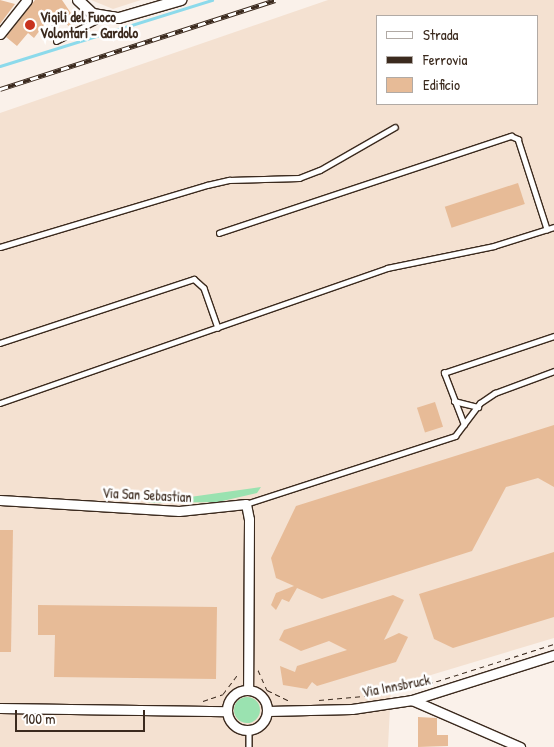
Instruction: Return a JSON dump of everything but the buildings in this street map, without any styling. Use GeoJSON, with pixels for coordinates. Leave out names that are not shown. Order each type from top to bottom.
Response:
{"type":"FeatureCollection","features":[{"type":"Feature","properties":{"kind":"street"},"geometry":{"type":"LineString","coordinates":[[0,34],[27,0]]}},
{"type":"Feature","properties":{"kind":"street"},"geometry":{"type":"LineString","coordinates":[[78,0],[85,9],[102,17],[119,18],[181,0]]}},
{"type":"Feature","properties":{"kind":"street","name":"Via San Sebastian"},"geometry":{"type":"LineString","coordinates":[[0,500],[179,511],[246,504]]}},
{"type":"Feature","properties":{"kind":"street"},"geometry":{"type":"LineString","coordinates":[[246,504],[249,519],[248,690]]}},
{"type":"Feature","properties":{"kind":"street","name":"Via Innsbruck"},"geometry":{"type":"LineString","coordinates":[[268,711],[352,709],[412,700],[554,655]]}},
{"type":"Feature","properties":{"kind":"street"},"geometry":{"type":"LineString","coordinates":[[248,690],[264,699],[268,711],[260,727],[249,731],[236,727],[227,711],[230,698],[248,690]]}},
{"type":"Feature","properties":{"kind":"street"},"geometry":{"type":"LineString","coordinates":[[412,700],[520,747]]}},
{"type":"Feature","properties":{"kind":"street"},"geometry":{"type":"LineString","coordinates":[[0,708],[227,711]]}},
{"type":"Feature","properties":{"kind":"lane"},"geometry":{"type":"LineString","coordinates":[[56,41],[102,17]]}},
{"type":"Feature","properties":{"kind":"lane"},"geometry":{"type":"LineString","coordinates":[[0,248],[207,185],[229,180],[298,178],[320,170],[395,127]]}},
{"type":"Feature","properties":{"kind":"lane"},"geometry":{"type":"LineString","coordinates":[[219,233],[511,136],[518,139],[546,229]]}},
{"type":"Feature","properties":{"kind":"lane"},"geometry":{"type":"LineString","coordinates":[[0,403],[387,268],[494,246],[554,227]]}},
{"type":"Feature","properties":{"kind":"lane"},"geometry":{"type":"LineString","coordinates":[[0,343],[194,279],[204,288],[218,328]]}},
{"type":"Feature","properties":{"kind":"lane"},"geometry":{"type":"LineString","coordinates":[[464,425],[444,373],[554,336]]}},
{"type":"Feature","properties":{"kind":"lane","name":"Via San Sebastian"},"geometry":{"type":"LineString","coordinates":[[246,504],[290,488],[455,436],[478,407],[495,393],[554,371]]}},
{"type":"Feature","properties":{"kind":"lane"},"geometry":{"type":"LineString","coordinates":[[454,401],[478,407]]}},
{"type":"Feature","properties":{"kind":"lane"},"geometry":{"type":"LineString","coordinates":[[249,731],[249,747]]}},
{"type":"Feature","properties":{"kind":"path"},"geometry":{"type":"LineString","coordinates":[[310,701],[375,695],[428,684],[554,644]]}},
{"type":"Feature","properties":{"kind":"path"},"geometry":{"type":"LineString","coordinates":[[197,702],[223,694],[234,684],[240,664]]}},
{"type":"Feature","properties":{"kind":"path"},"geometry":{"type":"LineString","coordinates":[[257,665],[267,690],[292,701]]}},
{"type":"Feature","properties":{"kind":"shaded area"},"geometry":{"type":"Polygon","coordinates":[[[91,0],[141,0],[113,9],[91,0]]]}},
{"type":"Feature","properties":{"kind":"shaded area"},"geometry":{"type":"Polygon","coordinates":[[[328,0],[554,0],[554,638],[391,687],[388,747],[0,747],[0,113],[328,0]]]}},
{"type":"Feature","properties":{"kind":"green space"},"geometry":{"type":"Polygon","coordinates":[[[261,487],[257,493],[218,502],[147,503],[261,487]]]}},
{"type":"Feature","properties":{"kind":"green space"},"geometry":{"type":"Polygon","coordinates":[[[247,697],[256,701],[260,710],[256,719],[247,723],[238,719],[234,710],[238,701],[247,697]]]}},
{"type":"Feature","properties":{"kind":"waterway"},"geometry":{"type":"LineString","coordinates":[[0,66],[212,0]]}},
{"type":"Feature","properties":{"kind":"railway"},"geometry":{"type":"LineString","coordinates":[[0,89],[275,0]]}},
{"type":"Feature","properties":{"kind":"place","name":"Vigili del Fuoco Volontari - Gardolo"},"geometry":{"type":"Point","coordinates":[30,25]}}]}
